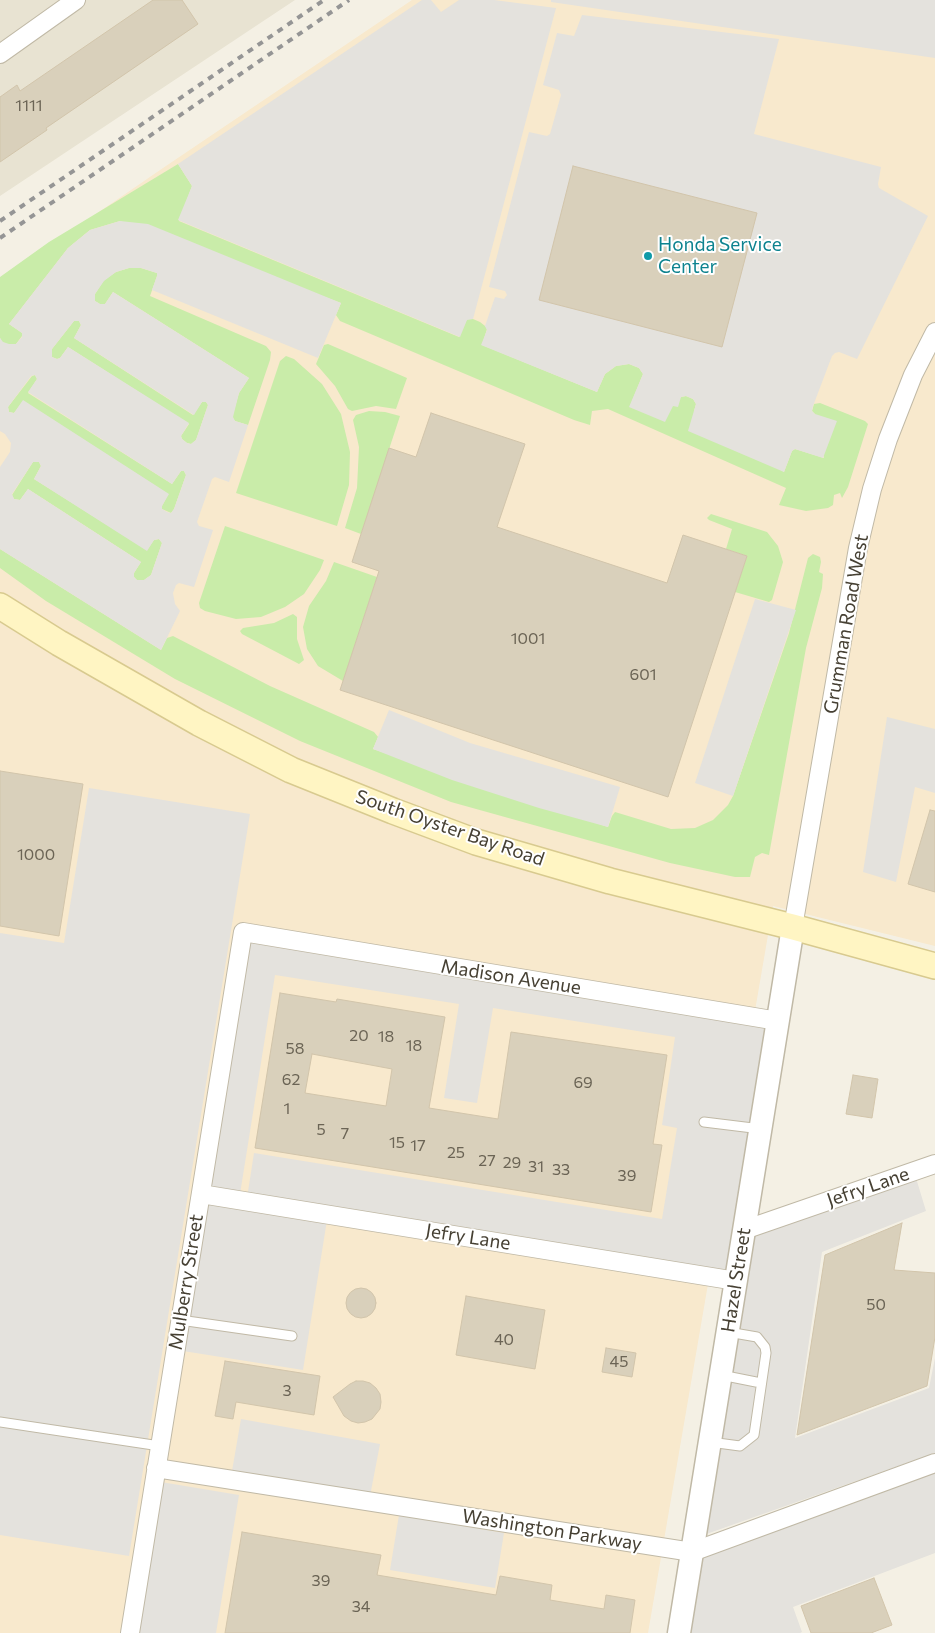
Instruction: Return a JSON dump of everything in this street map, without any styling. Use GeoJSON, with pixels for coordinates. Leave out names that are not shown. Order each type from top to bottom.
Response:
{"type":"FeatureCollection","features":[{"type":"Feature","properties":{"kind":"main road","name":"South Oyster Bay Road"},"geometry":{"type":"LineString","coordinates":[[0,606],[199,723],[300,774],[393,811],[476,842],[610,880],[935,966]]}},
{"type":"Feature","properties":{"kind":"street"},"geometry":{"type":"LineString","coordinates":[[0,54],[76,0]]}},
{"type":"Feature","properties":{"kind":"street","name":"Grumman Road West"},"geometry":{"type":"LineString","coordinates":[[793,927],[858,548],[868,506],[888,439],[913,375],[935,332]]}},
{"type":"Feature","properties":{"kind":"street","name":"Hazel Street"},"geometry":{"type":"LineString","coordinates":[[679,1633],[793,927]]}},
{"type":"Feature","properties":{"kind":"street","name":"Madison Avenue"},"geometry":{"type":"LineString","coordinates":[[243,932],[778,1021]]}},
{"type":"Feature","properties":{"kind":"street","name":"Mulberry Street"},"geometry":{"type":"LineString","coordinates":[[130,1633],[243,932]]}},
{"type":"Feature","properties":{"kind":"street","name":"Jefry Lane"},"geometry":{"type":"LineString","coordinates":[[744,1230],[935,1164]]}},
{"type":"Feature","properties":{"kind":"street","name":"Jefry Lane"},"geometry":{"type":"LineString","coordinates":[[201,1194],[736,1281]]}},
{"type":"Feature","properties":{"kind":"street","name":"Washington Parkway"},"geometry":{"type":"LineString","coordinates":[[156,1468],[692,1552],[935,1463]]}},
{"type":"Feature","properties":{"kind":"lane"},"geometry":{"type":"LineString","coordinates":[[704,1122],[761,1129]]}},
{"type":"Feature","properties":{"kind":"lane"},"geometry":{"type":"LineString","coordinates":[[180,1320],[292,1336]]}},
{"type":"Feature","properties":{"kind":"lane"},"geometry":{"type":"LineString","coordinates":[[710,1442],[740,1446],[754,1435],[766,1353],[765,1346],[757,1337],[728,1332]]}},
{"type":"Feature","properties":{"kind":"lane"},"geometry":{"type":"LineString","coordinates":[[721,1375],[762,1383]]}},
{"type":"Feature","properties":{"kind":"lane"},"geometry":{"type":"LineString","coordinates":[[0,1422],[160,1446]]}},
{"type":"Feature","properties":{"kind":"shaded area"},"geometry":{"type":"Polygon","coordinates":[[[0,0],[295,0],[0,196],[0,0]]]}},
{"type":"Feature","properties":{"kind":"shaded area"},"geometry":{"type":"Polygon","coordinates":[[[412,0],[935,0],[935,946],[773,906],[648,1633],[0,1633],[0,280],[412,0]]]}},
{"type":"Feature","properties":{"kind":"shaded area"},"geometry":{"type":"Polygon","coordinates":[[[422,0],[431,0],[441,12],[459,0],[494,0],[556,8],[473,319],[467,320],[460,337],[178,220],[192,186],[178,164],[422,0]]]}},
{"type":"Feature","properties":{"kind":"shaded area"},"geometry":{"type":"Polygon","coordinates":[[[551,0],[935,0],[935,58],[551,2],[551,0]]]}},
{"type":"Feature","properties":{"kind":"shaded area"},"geometry":{"type":"Polygon","coordinates":[[[582,15],[779,39],[754,134],[881,167],[879,188],[928,216],[857,359],[839,352],[832,356],[812,411],[815,414],[837,421],[823,458],[795,449],[792,451],[784,472],[688,431],[696,404],[693,399],[686,396],[681,397],[678,407],[673,406],[665,422],[629,407],[643,374],[639,368],[629,364],[616,366],[605,374],[597,392],[481,345],[487,330],[485,326],[495,297],[504,299],[507,295],[505,291],[489,287],[529,132],[547,136],[550,134],[561,95],[559,90],[543,85],[557,33],[574,36],[582,15]]]}},
{"type":"Feature","properties":{"kind":"shaded area"},"geometry":{"type":"Polygon","coordinates":[[[120,221],[148,224],[341,303],[318,358],[152,290],[157,273],[141,268],[129,268],[116,272],[104,281],[95,294],[95,301],[105,304],[113,292],[249,378],[239,393],[233,417],[235,421],[248,425],[229,482],[215,477],[212,479],[197,522],[199,526],[213,530],[194,587],[179,583],[176,585],[173,593],[175,604],[180,611],[161,650],[0,549],[0,467],[10,452],[11,443],[5,434],[0,431],[0,338],[3,342],[16,344],[22,337],[22,333],[9,324],[68,248],[90,230],[120,221]],[[74,321],[52,349],[52,357],[60,358],[68,347],[189,423],[181,436],[182,439],[191,444],[196,440],[208,405],[206,402],[202,402],[194,415],[74,338],[81,325],[79,321],[74,321]],[[35,375],[31,376],[8,407],[9,412],[14,413],[23,400],[169,494],[162,509],[171,513],[186,475],[184,471],[181,471],[172,484],[28,392],[37,379],[35,375]],[[33,462],[12,494],[14,499],[20,500],[28,489],[141,562],[134,573],[134,577],[137,580],[144,580],[151,575],[162,543],[159,539],[154,540],[147,551],[34,479],[41,466],[39,462],[33,462]]]}},
{"type":"Feature","properties":{"kind":"shaded area"},"geometry":{"type":"Polygon","coordinates":[[[755,599],[796,610],[733,796],[695,783],[755,599]]]}},
{"type":"Feature","properties":{"kind":"shaded area"},"geometry":{"type":"Polygon","coordinates":[[[389,710],[470,743],[620,787],[608,827],[539,808],[452,780],[373,749],[389,710]]]}},
{"type":"Feature","properties":{"kind":"shaded area"},"geometry":{"type":"Polygon","coordinates":[[[887,717],[935,729],[935,793],[915,787],[896,882],[863,872],[887,717]]]}},
{"type":"Feature","properties":{"kind":"shaded area"},"geometry":{"type":"Polygon","coordinates":[[[89,788],[250,814],[129,1556],[0,1535],[0,933],[64,943],[89,788]]]}},
{"type":"Feature","properties":{"kind":"shaded area"},"geometry":{"type":"Polygon","coordinates":[[[246,942],[770,1026],[730,1274],[247,1198],[254,1153],[662,1219],[677,1128],[662,1125],[675,1037],[493,1008],[477,1103],[444,1098],[459,1004],[275,975],[240,1194],[206,1189],[246,942]]]}},
{"type":"Feature","properties":{"kind":"shaded area"},"geometry":{"type":"Polygon","coordinates":[[[916,1178],[926,1211],[822,1252],[795,1438],[929,1388],[935,1358],[935,1453],[698,1537],[745,1231],[916,1178]]]}},
{"type":"Feature","properties":{"kind":"shaded area"},"geometry":{"type":"Polygon","coordinates":[[[207,1201],[327,1220],[303,1370],[183,1351],[207,1201]]]}},
{"type":"Feature","properties":{"kind":"shaded area"},"geometry":{"type":"Polygon","coordinates":[[[241,1419],[380,1444],[370,1496],[232,1471],[241,1419]]]}},
{"type":"Feature","properties":{"kind":"shaded area"},"geometry":{"type":"Polygon","coordinates":[[[935,1469],[935,1553],[793,1607],[802,1632],[800,1633],[683,1633],[692,1557],[935,1469]]]}},
{"type":"Feature","properties":{"kind":"shaded area"},"geometry":{"type":"Polygon","coordinates":[[[161,1482],[239,1495],[216,1633],[136,1633],[161,1482]]]}},
{"type":"Feature","properties":{"kind":"shaded area"},"geometry":{"type":"Polygon","coordinates":[[[399,1515],[504,1533],[495,1588],[390,1570],[399,1515]]]}},
{"type":"Feature","properties":{"kind":"green space"},"geometry":{"type":"Polygon","coordinates":[[[178,164],[192,186],[179,221],[459,337],[467,319],[473,319],[480,322],[487,329],[482,345],[597,392],[605,374],[616,366],[629,364],[639,368],[643,374],[630,406],[673,406],[681,397],[686,396],[693,399],[696,404],[694,411],[784,472],[792,451],[795,449],[824,458],[815,414],[812,411],[814,404],[820,403],[865,421],[868,424],[848,487],[842,498],[840,493],[834,495],[833,505],[828,508],[806,511],[779,505],[786,488],[608,409],[592,411],[590,425],[574,420],[340,321],[336,315],[341,303],[120,221],[90,230],[68,248],[9,324],[22,333],[22,336],[16,344],[9,345],[2,342],[0,338],[0,277],[49,242],[178,164]]]}},
{"type":"Feature","properties":{"kind":"green space"},"geometry":{"type":"Polygon","coordinates":[[[129,268],[141,268],[157,273],[150,296],[266,346],[271,352],[248,425],[235,421],[232,417],[239,393],[249,378],[113,292],[105,304],[95,301],[95,294],[104,280],[116,272],[129,268]]]}},
{"type":"Feature","properties":{"kind":"green space"},"geometry":{"type":"Polygon","coordinates":[[[74,321],[79,321],[81,325],[74,338],[193,415],[202,402],[206,402],[208,405],[196,440],[191,444],[182,439],[181,436],[189,424],[68,347],[60,358],[52,357],[52,349],[74,321]]]}},
{"type":"Feature","properties":{"kind":"green space"},"geometry":{"type":"Polygon","coordinates":[[[328,344],[407,378],[396,409],[376,406],[352,411],[348,409],[335,386],[316,364],[324,345],[328,344]]]}},
{"type":"Feature","properties":{"kind":"green space"},"geometry":{"type":"Polygon","coordinates":[[[286,356],[294,359],[322,384],[341,414],[350,452],[349,485],[337,526],[236,493],[280,361],[286,356]]]}},
{"type":"Feature","properties":{"kind":"green space"},"geometry":{"type":"Polygon","coordinates":[[[35,375],[37,379],[28,393],[172,484],[181,471],[184,471],[186,475],[171,513],[162,509],[168,494],[23,401],[14,413],[9,412],[8,407],[32,376],[35,375]]]}},
{"type":"Feature","properties":{"kind":"green space"},"geometry":{"type":"Polygon","coordinates":[[[369,411],[385,412],[400,416],[361,534],[345,528],[357,488],[359,447],[353,420],[356,415],[369,411]]]}},
{"type":"Feature","properties":{"kind":"green space"},"geometry":{"type":"Polygon","coordinates":[[[33,462],[39,462],[41,466],[34,479],[147,550],[154,540],[159,539],[162,543],[151,575],[144,580],[137,580],[134,577],[134,573],[141,562],[28,489],[20,500],[14,499],[12,495],[33,462]]]}},
{"type":"Feature","properties":{"kind":"green space"},"geometry":{"type":"Polygon","coordinates":[[[711,514],[767,532],[778,546],[783,562],[772,600],[769,602],[735,592],[747,556],[726,549],[732,529],[709,520],[707,518],[711,514]]]}},
{"type":"Feature","properties":{"kind":"green space"},"geometry":{"type":"Polygon","coordinates":[[[225,526],[324,560],[320,570],[304,594],[285,607],[261,617],[236,619],[205,611],[200,608],[199,603],[225,526]]]}},
{"type":"Feature","properties":{"kind":"green space"},"geometry":{"type":"Polygon","coordinates":[[[0,549],[161,650],[167,638],[173,636],[270,686],[374,732],[378,737],[373,749],[608,827],[615,812],[671,829],[695,828],[713,820],[728,805],[733,796],[789,633],[808,558],[813,554],[820,557],[819,572],[823,574],[822,588],[806,648],[769,855],[762,853],[755,857],[750,877],[735,877],[670,863],[451,802],[300,741],[175,679],[46,601],[0,568],[0,549]]]}},
{"type":"Feature","properties":{"kind":"green space"},"geometry":{"type":"Polygon","coordinates":[[[334,562],[377,577],[343,681],[318,666],[307,649],[303,627],[309,606],[326,581],[334,562]]]}},
{"type":"Feature","properties":{"kind":"green space"},"geometry":{"type":"Polygon","coordinates":[[[293,614],[297,617],[297,639],[304,660],[299,664],[242,634],[240,631],[243,628],[274,623],[293,614]]]}},
{"type":"Feature","properties":{"kind":"building"},"geometry":{"type":"Polygon","coordinates":[[[153,0],[182,0],[198,24],[46,128],[47,130],[0,162],[0,97],[17,85],[20,91],[153,0]]]}},
{"type":"Feature","properties":{"kind":"building","name":"Honda Service Center"},"geometry":{"type":"Polygon","coordinates":[[[573,166],[757,213],[722,347],[539,300],[573,166]]]}},
{"type":"Feature","properties":{"kind":"building"},"geometry":{"type":"Polygon","coordinates":[[[431,413],[525,444],[497,527],[667,583],[683,535],[747,556],[668,797],[340,690],[379,571],[352,562],[389,448],[416,457],[431,413]]]}},
{"type":"Feature","properties":{"kind":"building"},"geometry":{"type":"Polygon","coordinates":[[[0,771],[83,784],[59,936],[0,926],[0,771]]]}},
{"type":"Feature","properties":{"kind":"building"},"geometry":{"type":"Polygon","coordinates":[[[930,810],[935,811],[935,892],[908,884],[930,810]]]}},
{"type":"Feature","properties":{"kind":"building"},"geometry":{"type":"Polygon","coordinates":[[[280,993],[336,1002],[337,999],[445,1017],[429,1108],[498,1119],[511,1032],[667,1055],[653,1144],[662,1145],[651,1212],[255,1148],[280,993]],[[312,1054],[305,1093],[386,1106],[392,1069],[312,1054]]]}},
{"type":"Feature","properties":{"kind":"building"},"geometry":{"type":"Polygon","coordinates":[[[853,1075],[878,1079],[872,1118],[846,1114],[853,1075]]]}},
{"type":"Feature","properties":{"kind":"building"},"geometry":{"type":"Polygon","coordinates":[[[902,1223],[894,1270],[935,1273],[935,1337],[927,1386],[797,1435],[825,1255],[902,1223]]]}},
{"type":"Feature","properties":{"kind":"building"},"geometry":{"type":"Polygon","coordinates":[[[361,1288],[372,1292],[376,1303],[372,1314],[361,1318],[350,1314],[346,1303],[350,1292],[361,1288]]]}},
{"type":"Feature","properties":{"kind":"building"},"geometry":{"type":"Polygon","coordinates":[[[466,1296],[545,1310],[535,1369],[456,1355],[466,1296]]]}},
{"type":"Feature","properties":{"kind":"building"},"geometry":{"type":"Polygon","coordinates":[[[606,1348],[636,1353],[632,1377],[602,1372],[606,1348]]]}},
{"type":"Feature","properties":{"kind":"building"},"geometry":{"type":"Polygon","coordinates":[[[225,1361],[320,1376],[314,1415],[236,1402],[233,1419],[215,1416],[225,1361]]]}},
{"type":"Feature","properties":{"kind":"building"},"geometry":{"type":"Polygon","coordinates":[[[356,1381],[370,1383],[376,1388],[380,1394],[381,1402],[380,1409],[372,1419],[358,1423],[344,1416],[333,1397],[356,1381]]]}},
{"type":"Feature","properties":{"kind":"building"},"geometry":{"type":"Polygon","coordinates":[[[242,1532],[381,1555],[377,1575],[496,1595],[500,1576],[552,1585],[550,1600],[604,1609],[606,1595],[635,1600],[630,1633],[225,1633],[242,1532]]]}},
{"type":"Feature","properties":{"kind":"building"},"geometry":{"type":"Polygon","coordinates":[[[874,1578],[892,1625],[871,1633],[811,1633],[801,1606],[874,1578]]]}},
{"type":"Feature","properties":{"kind":"railway"},"geometry":{"type":"LineString","coordinates":[[0,221],[324,0]]}},
{"type":"Feature","properties":{"kind":"railway"},"geometry":{"type":"LineString","coordinates":[[0,238],[349,0]]}},
{"type":"Feature","properties":{"kind":"place","name":"Honda Service Center"},"geometry":{"type":"Point","coordinates":[648,256]}}]}
